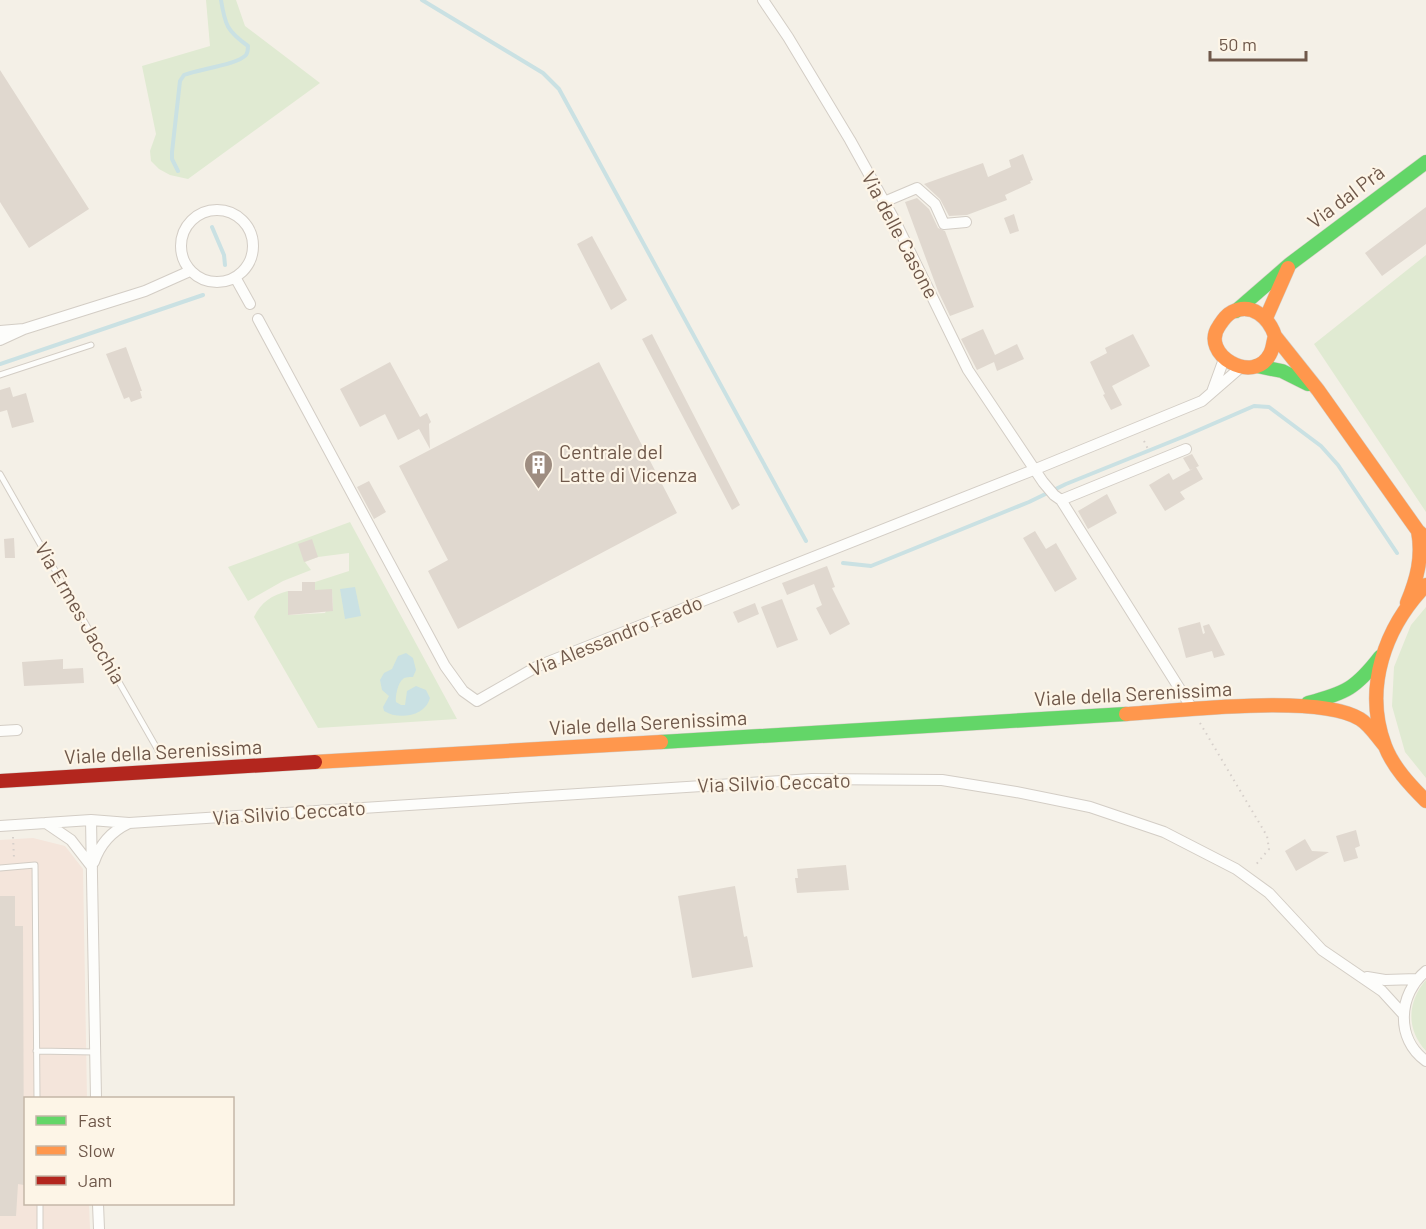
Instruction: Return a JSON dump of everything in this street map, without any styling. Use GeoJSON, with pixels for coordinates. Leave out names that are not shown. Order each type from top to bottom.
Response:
{"type":"FeatureCollection","features":[{"type":"Feature","properties":{"kind":"main road","name":"Via dal Prà"},"geometry":{"type":"LineString","coordinates":[[1236,310],[1290,264],[1426,162]]}},
{"type":"Feature","properties":{"kind":"main road","name":"Via dal Prà"},"geometry":{"type":"LineString","coordinates":[[1266,318],[1290,264]]}},
{"type":"Feature","properties":{"kind":"main road"},"geometry":{"type":"LineString","coordinates":[[1257,366],[1271,354],[1275,336],[1274,329],[1266,318],[1252,310],[1236,310],[1227,315],[1217,332],[1218,351],[1224,359],[1240,368],[1257,366],[1281,371],[1318,390]]}},
{"type":"Feature","properties":{"kind":"main road"},"geometry":{"type":"LineString","coordinates":[[1275,336],[1318,390],[1422,534],[1415,585],[1384,652],[1378,679],[1377,704],[1378,720],[1385,746],[1407,782],[1426,801]]}},
{"type":"Feature","properties":{"kind":"main road"},"geometry":{"type":"LineString","coordinates":[[1403,610],[1426,585]]}},
{"type":"Feature","properties":{"kind":"main road","name":"Viale della Serenissima"},"geometry":{"type":"LineString","coordinates":[[1298,705],[1340,693],[1353,685],[1365,677],[1384,652]]}},
{"type":"Feature","properties":{"kind":"main road","name":"Viale della Serenissima"},"geometry":{"type":"LineString","coordinates":[[0,781],[1298,705],[1342,710],[1361,719],[1385,746]]}},
{"type":"Feature","properties":{"kind":"street","name":"Via delle Casone"},"geometry":{"type":"LineString","coordinates":[[763,0],[850,140],[884,202],[968,370],[1043,482],[1057,498],[1193,710]]}},
{"type":"Feature","properties":{"kind":"street"},"geometry":{"type":"LineString","coordinates":[[884,202],[917,188],[935,204],[944,224],[966,222]]}},
{"type":"Feature","properties":{"kind":"street"},"geometry":{"type":"LineString","coordinates":[[217,210],[238,217],[247,225],[253,247],[251,258],[245,268],[235,277],[218,282],[208,281],[190,271],[184,262],[181,242],[184,231],[196,217],[217,210]]}},
{"type":"Feature","properties":{"kind":"street"},"geometry":{"type":"LineString","coordinates":[[0,340],[24,329],[145,291],[190,271]]}},
{"type":"Feature","properties":{"kind":"street"},"geometry":{"type":"LineString","coordinates":[[235,277],[250,304]]}},
{"type":"Feature","properties":{"kind":"street","name":"Via Alessandro Faedo"},"geometry":{"type":"LineString","coordinates":[[258,320],[445,666],[463,691],[477,701],[538,666],[1036,469]]}},
{"type":"Feature","properties":{"kind":"street"},"geometry":{"type":"LineString","coordinates":[[0,331],[24,329]]}},
{"type":"Feature","properties":{"kind":"street"},"geometry":{"type":"LineString","coordinates":[[1212,392],[1224,359]]}},
{"type":"Feature","properties":{"kind":"street"},"geometry":{"type":"LineString","coordinates":[[1036,469],[1202,401],[1240,368]]}},
{"type":"Feature","properties":{"kind":"street"},"geometry":{"type":"LineString","coordinates":[[1057,498],[1186,449]]}},
{"type":"Feature","properties":{"kind":"street"},"geometry":{"type":"LineString","coordinates":[[0,731],[16,730]]}},
{"type":"Feature","properties":{"kind":"street","name":"Via Silvio Ceccato"},"geometry":{"type":"LineString","coordinates":[[91,820],[129,823],[812,779],[942,780],[1089,807],[1164,832],[1236,869],[1269,893],[1322,950],[1364,976],[1382,991],[1403,1014]]}},
{"type":"Feature","properties":{"kind":"street"},"geometry":{"type":"LineString","coordinates":[[0,826],[91,820],[96,1097]]}},
{"type":"Feature","properties":{"kind":"street"},"geometry":{"type":"LineString","coordinates":[[46,823],[71,840],[93,868]]}},
{"type":"Feature","properties":{"kind":"street"},"geometry":{"type":"LineString","coordinates":[[93,868],[99,851],[109,836],[129,823]]}},
{"type":"Feature","properties":{"kind":"street"},"geometry":{"type":"LineString","coordinates":[[1426,971],[1417,979],[1407,996],[1403,1014],[1405,1031],[1412,1047],[1426,1061]]}},
{"type":"Feature","properties":{"kind":"street","name":"Via Silvio Ceccato"},"geometry":{"type":"LineString","coordinates":[[1364,976],[1385,980],[1417,979]]}},
{"type":"Feature","properties":{"kind":"street"},"geometry":{"type":"LineString","coordinates":[[98,1205],[99,1229]]}},
{"type":"Feature","properties":{"kind":"lane"},"geometry":{"type":"LineString","coordinates":[[0,375],[91,345]]}},
{"type":"Feature","properties":{"kind":"lane","name":"Via Ermes Jacchia"},"geometry":{"type":"LineString","coordinates":[[0,474],[159,752]]}},
{"type":"Feature","properties":{"kind":"lane"},"geometry":{"type":"LineString","coordinates":[[0,868],[35,865],[37,1097]]}},
{"type":"Feature","properties":{"kind":"lane"},"geometry":{"type":"LineString","coordinates":[[36,1051],[95,1052]]}},
{"type":"Feature","properties":{"kind":"lane"},"geometry":{"type":"LineString","coordinates":[[40,1205],[40,1229]]}},
{"type":"Feature","properties":{"kind":"path"},"geometry":{"type":"LineString","coordinates":[[1144,441],[1150,455]]}},
{"type":"Feature","properties":{"kind":"path"},"geometry":{"type":"LineString","coordinates":[[1193,710],[1267,836],[1269,849],[1247,877]]}},
{"type":"Feature","properties":{"kind":"path"},"geometry":{"type":"LineString","coordinates":[[12,825],[14,867]]}},
{"type":"Feature","properties":{"kind":"shaded area"},"geometry":{"type":"Polygon","coordinates":[[[33,838],[65,846],[83,869],[87,1097],[24,1097],[24,1205],[89,1205],[90,1229],[0,1229],[0,840],[33,838]]]}},
{"type":"Feature","properties":{"kind":"green space"},"geometry":{"type":"Polygon","coordinates":[[[206,0],[236,0],[245,26],[320,83],[188,179],[170,175],[151,161],[150,151],[156,134],[142,66],[210,46],[206,0]]]}},
{"type":"Feature","properties":{"kind":"green space"},"geometry":{"type":"Polygon","coordinates":[[[1426,255],[1426,512],[1314,344],[1426,255]]]}},
{"type":"Feature","properties":{"kind":"green space"},"geometry":{"type":"Polygon","coordinates":[[[350,522],[457,719],[318,728],[254,617],[268,600],[288,591],[288,615],[333,611],[332,590],[315,590],[315,582],[349,571],[349,553],[318,557],[305,562],[311,570],[283,581],[248,601],[228,567],[350,522]]]}},
{"type":"Feature","properties":{"kind":"green space"},"geometry":{"type":"Polygon","coordinates":[[[1426,607],[1426,778],[1405,752],[1392,706],[1394,667],[1411,625],[1426,607]]]}},
{"type":"Feature","properties":{"kind":"green space"},"geometry":{"type":"Polygon","coordinates":[[[1426,980],[1426,1051],[1415,1034],[1411,1016],[1415,997],[1426,980]]]}},
{"type":"Feature","properties":{"kind":"water"},"geometry":{"type":"Polygon","coordinates":[[[355,587],[361,616],[345,619],[340,589],[355,587]]]}},
{"type":"Feature","properties":{"kind":"water"},"geometry":{"type":"Polygon","coordinates":[[[406,653],[413,658],[416,670],[413,677],[401,681],[397,690],[396,702],[405,705],[407,691],[416,686],[426,690],[430,698],[423,709],[417,713],[403,716],[384,711],[383,707],[389,696],[382,690],[380,680],[384,673],[392,669],[398,656],[406,653]]]}},
{"type":"Feature","properties":{"kind":"building"},"geometry":{"type":"Polygon","coordinates":[[[0,70],[89,209],[29,248],[0,202],[0,70]]]}},
{"type":"Feature","properties":{"kind":"building"},"geometry":{"type":"Polygon","coordinates":[[[1023,154],[1033,180],[1030,181],[1031,183],[1005,195],[1007,200],[967,215],[949,216],[940,199],[924,184],[983,163],[988,177],[1011,167],[1009,160],[1023,154]]]}},
{"type":"Feature","properties":{"kind":"building"},"geometry":{"type":"Polygon","coordinates":[[[917,198],[929,209],[938,228],[945,231],[974,307],[950,316],[938,291],[905,202],[917,198]]]}},
{"type":"Feature","properties":{"kind":"building"},"geometry":{"type":"Polygon","coordinates":[[[1426,207],[1426,244],[1382,276],[1365,253],[1426,207]]]}},
{"type":"Feature","properties":{"kind":"building"},"geometry":{"type":"Polygon","coordinates":[[[1014,214],[1019,231],[1010,234],[1004,218],[1014,214]]]}},
{"type":"Feature","properties":{"kind":"building"},"geometry":{"type":"Polygon","coordinates":[[[592,236],[627,300],[611,310],[577,244],[592,236]]]}},
{"type":"Feature","properties":{"kind":"building"},"geometry":{"type":"Polygon","coordinates":[[[983,329],[995,355],[1017,344],[1024,359],[997,371],[994,362],[977,370],[961,339],[983,329]]]}},
{"type":"Feature","properties":{"kind":"building"},"geometry":{"type":"Polygon","coordinates":[[[652,334],[740,505],[732,510],[642,339],[652,334]]]}},
{"type":"Feature","properties":{"kind":"building"},"geometry":{"type":"Polygon","coordinates":[[[1133,334],[1150,366],[1112,386],[1122,405],[1111,410],[1090,362],[1107,353],[1105,348],[1133,334]]]}},
{"type":"Feature","properties":{"kind":"building"},"geometry":{"type":"Polygon","coordinates":[[[126,347],[142,391],[140,391],[142,398],[131,402],[129,397],[124,399],[106,354],[126,347]]]}},
{"type":"Feature","properties":{"kind":"building"},"geometry":{"type":"Polygon","coordinates":[[[390,362],[420,417],[427,413],[431,422],[429,424],[430,449],[419,429],[398,440],[385,414],[360,427],[340,389],[390,362]]]}},
{"type":"Feature","properties":{"kind":"building","name":"Centrale del Latte di Vicenza"},"geometry":{"type":"Polygon","coordinates":[[[599,362],[677,513],[458,629],[428,571],[448,560],[399,466],[599,362]]]}},
{"type":"Feature","properties":{"kind":"building"},"geometry":{"type":"Polygon","coordinates":[[[10,387],[13,397],[26,393],[34,422],[12,428],[7,410],[0,412],[0,390],[10,387]]]}},
{"type":"Feature","properties":{"kind":"building"},"geometry":{"type":"Polygon","coordinates":[[[1192,454],[1199,466],[1190,470],[1183,458],[1192,454]]]}},
{"type":"Feature","properties":{"kind":"building"},"geometry":{"type":"Polygon","coordinates":[[[1196,467],[1203,479],[1180,492],[1185,499],[1165,511],[1149,485],[1169,473],[1173,480],[1196,467]]]}},
{"type":"Feature","properties":{"kind":"building"},"geometry":{"type":"Polygon","coordinates":[[[369,481],[386,512],[374,519],[357,487],[369,481]]]}},
{"type":"Feature","properties":{"kind":"building"},"geometry":{"type":"Polygon","coordinates":[[[1107,494],[1117,513],[1088,529],[1078,511],[1107,494]]]}},
{"type":"Feature","properties":{"kind":"building"},"geometry":{"type":"Polygon","coordinates":[[[1035,531],[1046,549],[1056,543],[1077,579],[1055,592],[1023,538],[1035,531]]]}},
{"type":"Feature","properties":{"kind":"building"},"geometry":{"type":"Polygon","coordinates":[[[14,538],[15,558],[5,558],[4,539],[14,538]]]}},
{"type":"Feature","properties":{"kind":"building"},"geometry":{"type":"Polygon","coordinates":[[[312,539],[318,557],[304,562],[298,544],[312,539]]]}},
{"type":"Feature","properties":{"kind":"building"},"geometry":{"type":"Polygon","coordinates":[[[827,566],[835,587],[832,588],[850,624],[830,635],[816,608],[822,605],[814,584],[787,595],[782,583],[827,566]]]}},
{"type":"Feature","properties":{"kind":"building"},"geometry":{"type":"Polygon","coordinates":[[[302,582],[315,582],[315,590],[332,589],[333,611],[288,615],[288,591],[302,591],[302,582]]]}},
{"type":"Feature","properties":{"kind":"building"},"geometry":{"type":"Polygon","coordinates":[[[782,599],[798,640],[777,648],[761,607],[782,599]]]}},
{"type":"Feature","properties":{"kind":"building"},"geometry":{"type":"Polygon","coordinates":[[[755,603],[759,614],[738,623],[733,612],[755,603]]]}},
{"type":"Feature","properties":{"kind":"building"},"geometry":{"type":"Polygon","coordinates":[[[1200,622],[1203,634],[1205,633],[1203,626],[1209,624],[1225,655],[1214,658],[1212,651],[1186,658],[1178,628],[1200,622]]]}},
{"type":"Feature","properties":{"kind":"building"},"geometry":{"type":"Polygon","coordinates":[[[63,659],[63,669],[83,668],[84,683],[24,686],[22,662],[63,659]]]}},
{"type":"Feature","properties":{"kind":"building"},"geometry":{"type":"Polygon","coordinates":[[[1356,830],[1360,846],[1355,848],[1358,858],[1344,862],[1336,836],[1356,830]]]}},
{"type":"Feature","properties":{"kind":"building"},"geometry":{"type":"Polygon","coordinates":[[[1305,839],[1312,851],[1329,852],[1296,871],[1285,851],[1305,839]]]}},
{"type":"Feature","properties":{"kind":"building"},"geometry":{"type":"Polygon","coordinates":[[[846,865],[849,890],[797,893],[795,878],[798,878],[797,869],[846,865]]]}},
{"type":"Feature","properties":{"kind":"building"},"geometry":{"type":"Polygon","coordinates":[[[735,886],[744,937],[747,936],[753,967],[692,978],[678,896],[735,886]]]}},
{"type":"Feature","properties":{"kind":"building"},"geometry":{"type":"Polygon","coordinates":[[[0,896],[15,896],[15,926],[23,926],[24,1185],[18,1184],[16,1216],[0,1216],[0,896]]]}},
{"type":"Feature","properties":{"kind":"waterway"},"geometry":{"type":"LineString","coordinates":[[178,171],[172,159],[172,152],[180,81],[184,75],[234,62],[248,52],[248,46],[228,27],[221,0]]}},
{"type":"Feature","properties":{"kind":"waterway"},"geometry":{"type":"LineString","coordinates":[[422,0],[543,73],[559,89],[806,541]]}},
{"type":"Feature","properties":{"kind":"waterway"},"geometry":{"type":"LineString","coordinates":[[212,227],[224,255],[225,265]]}},
{"type":"Feature","properties":{"kind":"waterway"},"geometry":{"type":"LineString","coordinates":[[0,364],[203,295]]}},
{"type":"Feature","properties":{"kind":"waterway"},"geometry":{"type":"LineString","coordinates":[[843,563],[871,566],[1029,502],[1066,484],[1254,406],[1269,407],[1321,446],[1338,465],[1397,553]]}},
{"type":"Feature","properties":{"kind":"traffic: fast"},"geometry":{"type":"LineString","coordinates":[[1236,311],[1290,264],[1426,162]]}},
{"type":"Feature","properties":{"kind":"traffic: fast"},"geometry":{"type":"LineString","coordinates":[[1257,366],[1282,371],[1308,384]]}},
{"type":"Feature","properties":{"kind":"traffic: fast"},"geometry":{"type":"LineString","coordinates":[[1308,703],[1332,696],[1357,683],[1380,657]]}},
{"type":"Feature","properties":{"kind":"traffic: fast"},"geometry":{"type":"LineString","coordinates":[[661,742],[1126,714]]}},
{"type":"Feature","properties":{"kind":"traffic: slow"},"geometry":{"type":"LineString","coordinates":[[1266,318],[1288,268]]}},
{"type":"Feature","properties":{"kind":"traffic: slow"},"geometry":{"type":"LineString","coordinates":[[1275,336],[1270,354],[1262,363],[1252,367],[1242,367],[1231,362],[1222,356],[1216,347],[1215,337],[1219,326],[1232,312],[1239,309],[1253,310],[1264,318],[1418,531],[1426,538]]}},
{"type":"Feature","properties":{"kind":"traffic: slow"},"geometry":{"type":"LineString","coordinates":[[1407,603],[1418,568],[1420,550],[1418,531]]}},
{"type":"Feature","properties":{"kind":"traffic: slow"},"geometry":{"type":"LineString","coordinates":[[1426,585],[1399,620],[1389,639],[1377,681],[1376,702],[1379,724],[1388,754],[1426,801]]}},
{"type":"Feature","properties":{"kind":"traffic: slow"},"geometry":{"type":"LineString","coordinates":[[1126,714],[1212,707],[1282,705],[1313,707],[1340,711],[1360,719],[1385,746]]}},
{"type":"Feature","properties":{"kind":"traffic: slow"},"geometry":{"type":"LineString","coordinates":[[315,762],[661,742]]}},
{"type":"Feature","properties":{"kind":"traffic: jam"},"geometry":{"type":"LineString","coordinates":[[0,781],[315,762]]}},
{"type":"Feature","properties":{"kind":"place","name":"Centrale del Latte di Vicenza"},"geometry":{"type":"Point","coordinates":[538,490]}}]}
